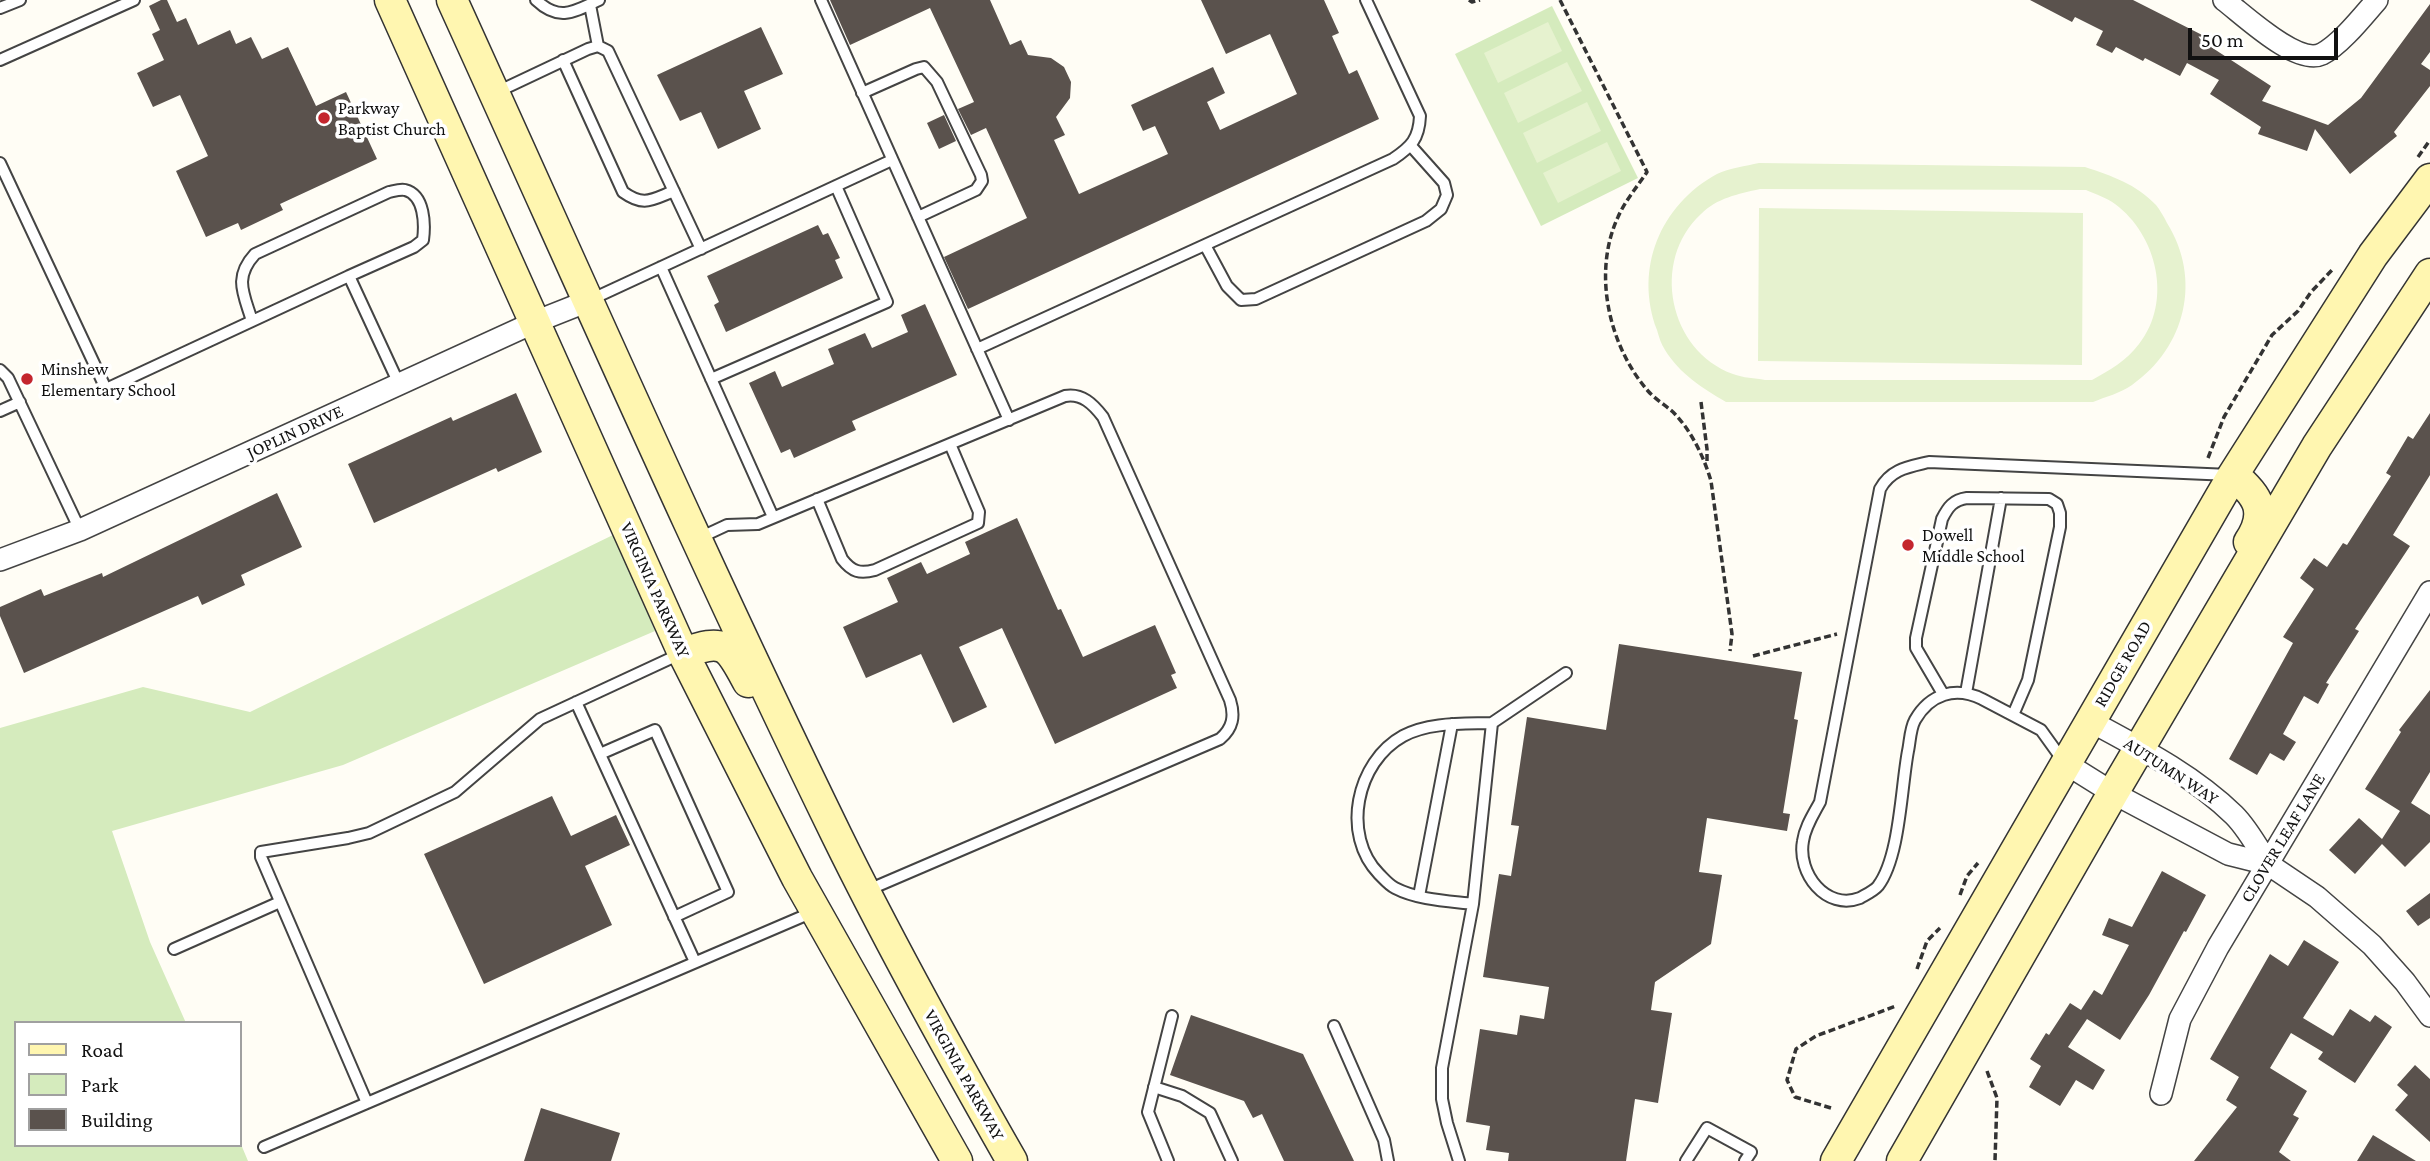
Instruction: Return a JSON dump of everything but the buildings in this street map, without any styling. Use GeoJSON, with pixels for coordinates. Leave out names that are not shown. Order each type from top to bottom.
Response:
{"type":"FeatureCollection","features":[{"type":"Feature","properties":{"kind":"main road","name":"VIRGINIA PARKWAY"},"geometry":{"type":"LineString","coordinates":[[390,0],[683,653],[815,911],[951,1152]]}},
{"type":"Feature","properties":{"kind":"main road","name":"VIRGINIA PARKWAY"},"geometry":{"type":"LineString","coordinates":[[452,0],[697,539],[803,762],[866,891],[1012,1161]]}},
{"type":"Feature","properties":{"kind":"main road","name":"RIDGE ROAD"},"geometry":{"type":"LineString","coordinates":[[1836,1161],[2233,475],[2373,255],[2430,179]]}},
{"type":"Feature","properties":{"kind":"main road"},"geometry":{"type":"LineString","coordinates":[[1902,1161],[2113,793],[2317,446],[2430,274]]}},
{"type":"Feature","properties":{"kind":"main road"},"geometry":{"type":"LineString","coordinates":[[2210,631],[2225,582],[2254,536],[2260,516],[2256,498],[2250,489],[2233,475]]}},
{"type":"Feature","properties":{"kind":"main road"},"geometry":{"type":"LineString","coordinates":[[683,653],[706,645],[719,645],[732,654],[779,743],[803,762]]}},
{"type":"Feature","properties":{"kind":"main road"},"geometry":{"type":"LineString","coordinates":[[951,1152],[971,1153],[976,1161]]}},
{"type":"Feature","properties":{"kind":"street"},"geometry":{"type":"LineString","coordinates":[[2224,0],[2282,45],[2313,57],[2331,48],[2377,0]]}},
{"type":"Feature","properties":{"kind":"street","name":"JOPLIN DRIVE"},"geometry":{"type":"LineString","coordinates":[[0,560],[80,530],[535,322],[588,301]]}},
{"type":"Feature","properties":{"kind":"street","name":"CLOVER LEAF LANE"},"geometry":{"type":"LineString","coordinates":[[2161,1094],[2180,1019],[2218,947],[2430,593]]}},
{"type":"Feature","properties":{"kind":"street","name":"AUTUMN WAY"},"geometry":{"type":"LineString","coordinates":[[2090,721],[2199,786],[2236,816],[2269,864]]}},
{"type":"Feature","properties":{"kind":"street","name":"AUTUMN WAY"},"geometry":{"type":"LineString","coordinates":[[2064,763],[2113,793],[2228,854],[2269,864],[2317,897],[2372,945],[2405,982],[2430,1016]]}},
{"type":"Feature","properties":{"kind":"lane"},"geometry":{"type":"LineString","coordinates":[[0,8],[20,0]]}},
{"type":"Feature","properties":{"kind":"lane"},"geometry":{"type":"LineString","coordinates":[[0,60],[134,0]]}},
{"type":"Feature","properties":{"kind":"lane"},"geometry":{"type":"LineString","coordinates":[[536,0],[552,12],[571,13],[594,2],[598,46]]}},
{"type":"Feature","properties":{"kind":"lane"},"geometry":{"type":"LineString","coordinates":[[821,0],[1009,420]]}},
{"type":"Feature","properties":{"kind":"lane"},"geometry":{"type":"LineString","coordinates":[[977,349],[1393,159],[1411,146],[1418,137],[1420,116],[1366,0]]}},
{"type":"Feature","properties":{"kind":"lane"},"geometry":{"type":"LineString","coordinates":[[495,93],[598,46],[608,51],[701,249]]}},
{"type":"Feature","properties":{"kind":"lane"},"geometry":{"type":"LineString","coordinates":[[563,60],[623,192],[635,200],[646,202],[674,191]]}},
{"type":"Feature","properties":{"kind":"lane"},"geometry":{"type":"LineString","coordinates":[[862,93],[924,67],[936,82],[981,175],[982,181],[976,190],[918,217]]}},
{"type":"Feature","properties":{"kind":"lane"},"geometry":{"type":"LineString","coordinates":[[1205,245],[1227,286],[1241,299],[1256,299],[1426,221],[1441,209],[1447,195],[1444,183],[1411,146]]}},
{"type":"Feature","properties":{"kind":"lane"},"geometry":{"type":"LineString","coordinates":[[588,301],[892,160]]}},
{"type":"Feature","properties":{"kind":"lane"},"geometry":{"type":"LineString","coordinates":[[0,163],[106,389],[414,247],[423,240],[426,224],[421,207],[412,194],[403,190],[388,192],[255,254],[247,262],[241,276],[241,287],[252,321]]}},
{"type":"Feature","properties":{"kind":"lane"},"geometry":{"type":"LineString","coordinates":[[711,379],[887,302],[836,186]]}},
{"type":"Feature","properties":{"kind":"lane"},"geometry":{"type":"LineString","coordinates":[[661,267],[773,517]]}},
{"type":"Feature","properties":{"kind":"lane"},"geometry":{"type":"LineString","coordinates":[[349,276],[399,384]]}},
{"type":"Feature","properties":{"kind":"lane"},"geometry":{"type":"LineString","coordinates":[[0,370],[8,378],[80,530]]}},
{"type":"Feature","properties":{"kind":"lane"},"geometry":{"type":"LineString","coordinates":[[697,539],[727,525],[758,524],[1071,395],[1094,405],[1103,417],[1230,701],[1233,718],[1231,726],[1220,739],[866,891]]}},
{"type":"Feature","properties":{"kind":"lane"},"geometry":{"type":"LineString","coordinates":[[0,411],[20,402]]}},
{"type":"Feature","properties":{"kind":"lane"},"geometry":{"type":"LineString","coordinates":[[817,499],[848,568],[859,573],[875,570],[978,523],[979,512],[950,444]]}},
{"type":"Feature","properties":{"kind":"lane"},"geometry":{"type":"LineString","coordinates":[[2064,763],[2041,730],[1966,693],[1950,691],[1943,694],[1929,701],[1913,722],[1891,856],[1876,889],[1857,899],[1837,900],[1825,895],[1813,883],[1803,860],[1802,843],[1820,802],[1880,489],[1885,480],[1898,469],[1929,462],[2233,475]]}},
{"type":"Feature","properties":{"kind":"lane"},"geometry":{"type":"LineString","coordinates":[[1966,693],[2001,498]]}},
{"type":"Feature","properties":{"kind":"lane"},"geometry":{"type":"LineString","coordinates":[[1943,694],[1916,648],[1916,638],[1942,519],[1949,506],[1958,499],[2049,499],[2057,504],[2060,527],[2040,632],[2028,680],[2013,715]]}},
{"type":"Feature","properties":{"kind":"lane"},"geometry":{"type":"LineString","coordinates":[[366,1103],[261,852],[266,849],[348,838],[381,827],[455,792],[540,719],[683,653]]}},
{"type":"Feature","properties":{"kind":"lane"},"geometry":{"type":"LineString","coordinates":[[1473,904],[1419,896],[1393,887],[1368,861],[1359,835],[1358,811],[1366,777],[1379,755],[1411,732],[1452,724],[1492,723],[1566,673]]}},
{"type":"Feature","properties":{"kind":"lane"},"geometry":{"type":"LineString","coordinates":[[576,702],[695,962]]}},
{"type":"Feature","properties":{"kind":"lane"},"geometry":{"type":"LineString","coordinates":[[1459,1161],[1444,1111],[1442,1068],[1473,904],[1492,723]]}},
{"type":"Feature","properties":{"kind":"lane"},"geometry":{"type":"LineString","coordinates":[[1419,896],[1452,724]]}},
{"type":"Feature","properties":{"kind":"lane"},"geometry":{"type":"LineString","coordinates":[[600,754],[655,730],[728,892],[674,917]]}},
{"type":"Feature","properties":{"kind":"lane"},"geometry":{"type":"LineString","coordinates":[[173,949],[280,902]]}},
{"type":"Feature","properties":{"kind":"lane"},"geometry":{"type":"LineString","coordinates":[[264,1147],[815,911]]}},
{"type":"Feature","properties":{"kind":"lane"},"geometry":{"type":"LineString","coordinates":[[1168,1161],[1148,1112],[1172,1016]]}},
{"type":"Feature","properties":{"kind":"lane"},"geometry":{"type":"LineString","coordinates":[[1334,1026],[1384,1140],[1388,1161]]}},
{"type":"Feature","properties":{"kind":"lane"},"geometry":{"type":"LineString","coordinates":[[1154,1087],[1182,1096],[1210,1113],[1231,1161]]}},
{"type":"Feature","properties":{"kind":"lane"},"geometry":{"type":"LineString","coordinates":[[1686,1161],[1707,1128],[1751,1152],[1745,1161]]}},
{"type":"Feature","properties":{"kind":"path"},"geometry":{"type":"LineString","coordinates":[[1469,0],[1480,0]]}},
{"type":"Feature","properties":{"kind":"path"},"geometry":{"type":"LineString","coordinates":[[1560,0],[1647,172],[1618,217],[1604,263],[1611,320],[1626,363],[1650,393],[1674,413],[1691,436],[1712,481],[1732,634],[1730,651]]}},
{"type":"Feature","properties":{"kind":"path"},"geometry":{"type":"LineString","coordinates":[[1701,402],[1707,449],[1706,466]]}},
{"type":"Feature","properties":{"kind":"path"},"geometry":{"type":"LineString","coordinates":[[1753,656],[1837,634]]}},
{"type":"Feature","properties":{"kind":"path"},"geometry":{"type":"LineString","coordinates":[[1959,897],[1967,876],[1983,858]]}},
{"type":"Feature","properties":{"kind":"path"},"geometry":{"type":"LineString","coordinates":[[1915,973],[1927,941],[1943,925]]}},
{"type":"Feature","properties":{"kind":"path"},"geometry":{"type":"LineString","coordinates":[[1831,1108],[1795,1097],[1787,1080],[1796,1049],[1816,1036],[1896,1006],[1902,995]]}},
{"type":"Feature","properties":{"kind":"path"},"geometry":{"type":"LineString","coordinates":[[1987,1071],[1997,1098],[1995,1161]]}},
{"type":"Feature","properties":{"kind":"green space"},"geometry":{"type":"Polygon","coordinates":[[[1552,6],[1638,178],[1541,226],[1455,54],[1552,6]]]}},
{"type":"Feature","properties":{"kind":"green space"},"geometry":{"type":"Polygon","coordinates":[[[1548,22],[1562,51],[1498,83],[1484,53],[1548,22]]]}},
{"type":"Feature","properties":{"kind":"green space"},"geometry":{"type":"Polygon","coordinates":[[[1567,62],[1582,91],[1518,123],[1504,93],[1567,62]]]}},
{"type":"Feature","properties":{"kind":"green space"},"geometry":{"type":"Polygon","coordinates":[[[1587,102],[1601,131],[1537,163],[1523,133],[1587,102]]]}},
{"type":"Feature","properties":{"kind":"green space"},"geometry":{"type":"Polygon","coordinates":[[[1607,142],[1621,171],[1558,203],[1543,173],[1607,142]]]}},
{"type":"Feature","properties":{"kind":"green space"},"geometry":{"type":"Polygon","coordinates":[[[1759,163],[2085,167],[2114,177],[2140,191],[2156,205],[2178,244],[2186,289],[2176,332],[2165,352],[2132,385],[2093,402],[1726,402],[1685,373],[1664,348],[1651,307],[1651,262],[1667,221],[1680,203],[1697,187],[1717,174],[1759,163]],[[1760,189],[1721,200],[1701,214],[1685,233],[1675,256],[1672,279],[1674,303],[1681,326],[1694,346],[1711,362],[1733,374],[1765,380],[2092,380],[2123,360],[2139,344],[2156,308],[2157,289],[2156,270],[2141,233],[2115,204],[2086,190],[1760,189]]]}},
{"type":"Feature","properties":{"kind":"green space"},"geometry":{"type":"Polygon","coordinates":[[[1759,208],[2083,213],[2082,365],[1758,361],[1759,208]]]}},
{"type":"Feature","properties":{"kind":"green space"},"geometry":{"type":"Polygon","coordinates":[[[615,534],[655,631],[343,765],[112,831],[150,942],[185,1021],[14,1021],[14,1147],[242,1147],[248,1161],[0,1161],[0,728],[143,687],[250,712],[615,534]]]}},
{"type":"Feature","properties":{"kind":"place","name":"Parkway Baptist Church"},"geometry":{"type":"Point","coordinates":[324,118]}},
{"type":"Feature","properties":{"kind":"place","name":"Minshew Elementary School"},"geometry":{"type":"Point","coordinates":[27,379]}},
{"type":"Feature","properties":{"kind":"place","name":"Dowell Middle School"},"geometry":{"type":"Point","coordinates":[1908,545]}}]}
